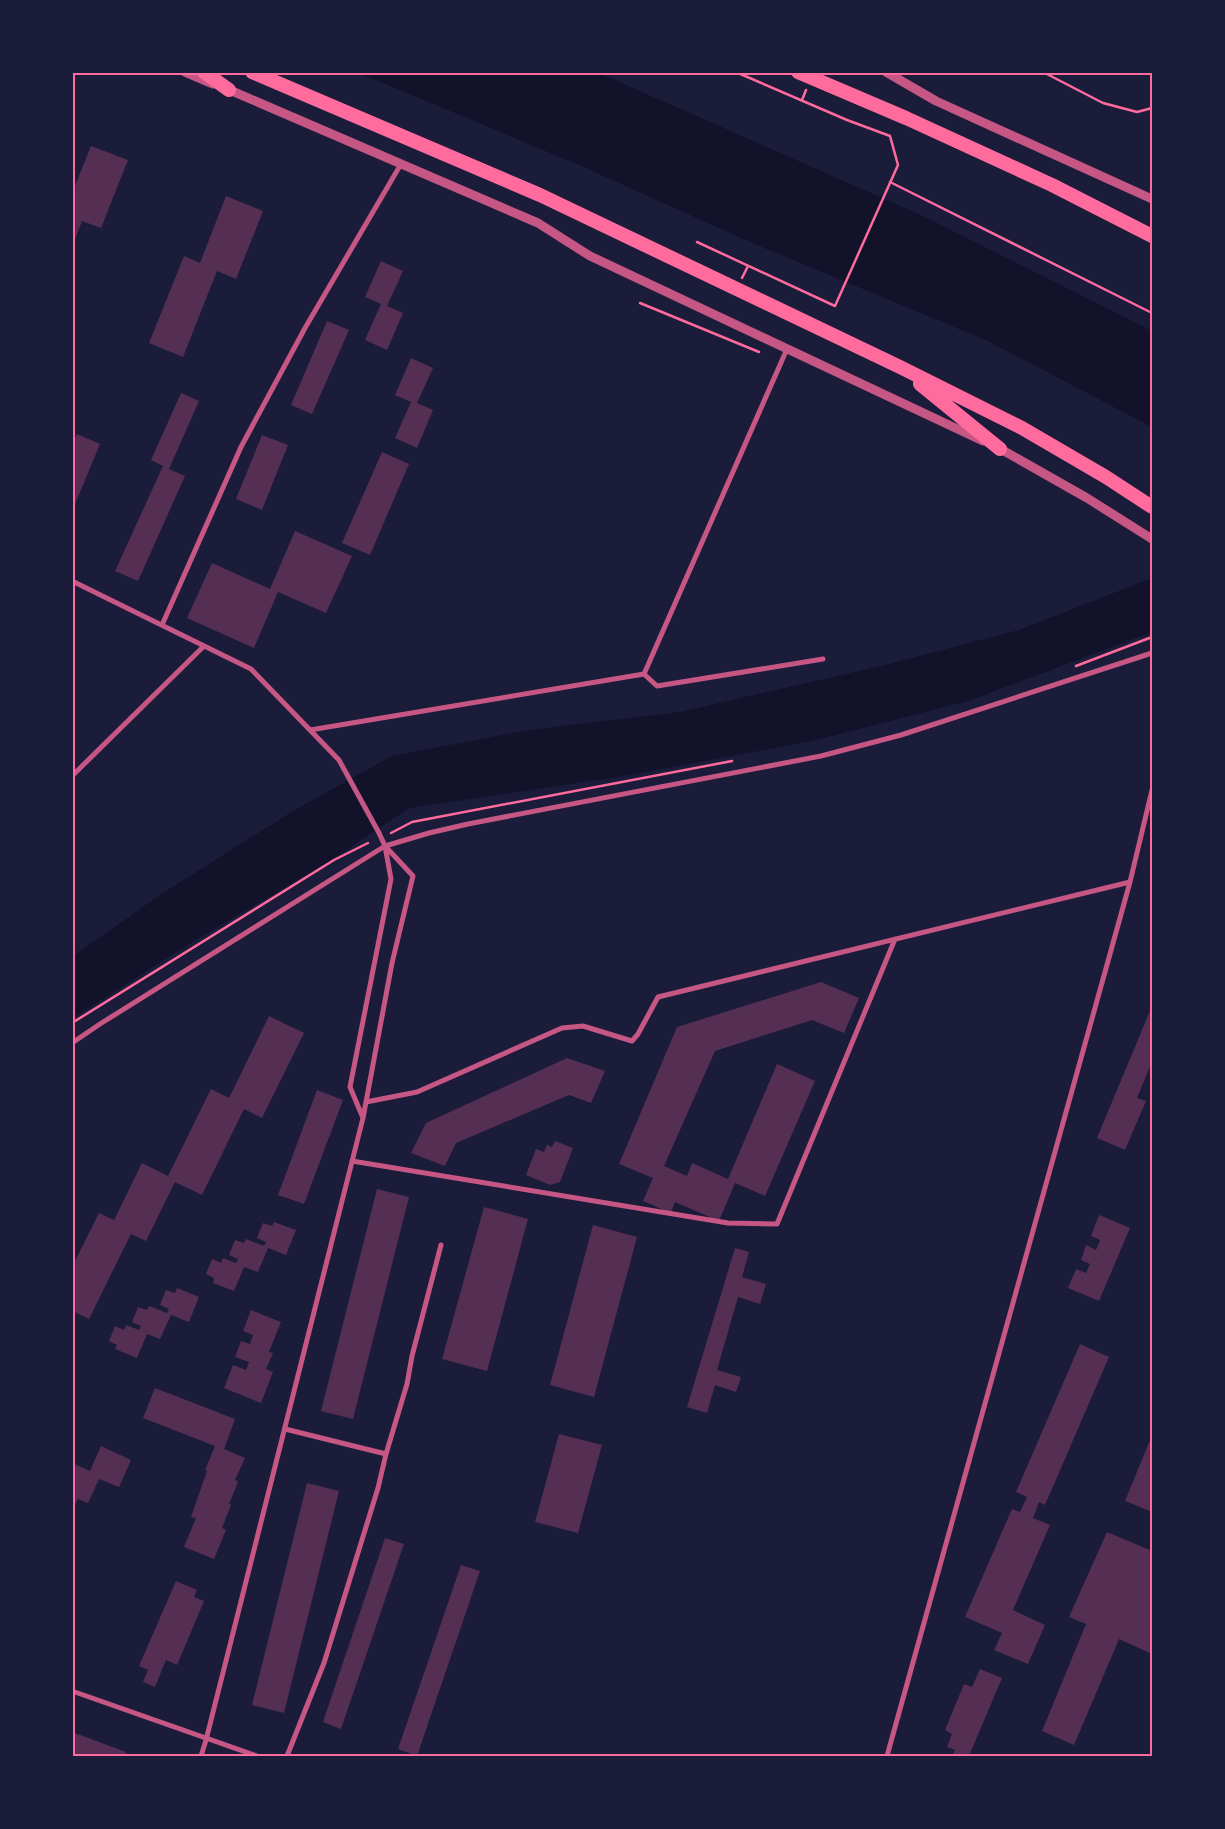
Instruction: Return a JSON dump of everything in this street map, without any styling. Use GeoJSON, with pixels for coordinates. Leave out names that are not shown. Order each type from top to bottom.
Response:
{"type":"FeatureCollection","features":[{"type":"Feature","properties":{"kind":"highway"},"geometry":{"type":"LineString","coordinates":[[204,72],[229,90]]}},
{"type":"Feature","properties":{"kind":"highway"},"geometry":{"type":"LineString","coordinates":[[252,72],[540,195],[900,368],[1022,428],[1106,477],[1152,507]]}},
{"type":"Feature","properties":{"kind":"highway"},"geometry":{"type":"LineString","coordinates":[[798,72],[906,118],[1043,181],[1152,236]]}},
{"type":"Feature","properties":{"kind":"highway"},"geometry":{"type":"LineString","coordinates":[[900,368],[1000,448]]}},
{"type":"Feature","properties":{"kind":"street"},"geometry":{"type":"LineString","coordinates":[[185,72],[538,223],[590,256],[1000,448],[1087,498],[1152,539]]}},
{"type":"Feature","properties":{"kind":"street"},"geometry":{"type":"LineString","coordinates":[[886,72],[936,101],[1152,199]]}},
{"type":"Feature","properties":{"kind":"street"},"geometry":{"type":"LineString","coordinates":[[162,625],[241,447],[305,328],[401,164]]}},
{"type":"Feature","properties":{"kind":"street"},"geometry":{"type":"LineString","coordinates":[[644,674],[787,349]]}},
{"type":"Feature","properties":{"kind":"street"},"geometry":{"type":"LineString","coordinates":[[72,581],[251,669],[339,760],[379,833],[385,846],[391,879],[350,1087],[363,1118]]}},
{"type":"Feature","properties":{"kind":"street"},"geometry":{"type":"LineString","coordinates":[[72,776],[204,646]]}},
{"type":"Feature","properties":{"kind":"street"},"geometry":{"type":"LineString","coordinates":[[72,1043],[385,846],[468,824],[821,756],[901,735],[1152,653]]}},
{"type":"Feature","properties":{"kind":"street"},"geometry":{"type":"LineString","coordinates":[[644,674],[657,686],[823,659]]}},
{"type":"Feature","properties":{"kind":"street"},"geometry":{"type":"LineString","coordinates":[[310,730],[644,674]]}},
{"type":"Feature","properties":{"kind":"street"},"geometry":{"type":"LineString","coordinates":[[887,1756],[1130,882],[1152,790]]}},
{"type":"Feature","properties":{"kind":"street"},"geometry":{"type":"LineString","coordinates":[[201,1756],[363,1118],[392,963],[413,876],[385,846]]}},
{"type":"Feature","properties":{"kind":"street"},"geometry":{"type":"LineString","coordinates":[[366,1102],[417,1092],[562,1028],[583,1026],[632,1041],[638,1034],[658,997],[1130,882]]}},
{"type":"Feature","properties":{"kind":"street"},"geometry":{"type":"LineString","coordinates":[[352,1161],[728,1223],[777,1224],[895,939]]}},
{"type":"Feature","properties":{"kind":"street"},"geometry":{"type":"LineString","coordinates":[[287,1756],[324,1663],[378,1488],[407,1384],[412,1356],[441,1245]]}},
{"type":"Feature","properties":{"kind":"street"},"geometry":{"type":"LineString","coordinates":[[285,1429],[386,1454]]}},
{"type":"Feature","properties":{"kind":"street"},"geometry":{"type":"LineString","coordinates":[[72,1691],[206,1740],[257,1756]]}},
{"type":"Feature","properties":{"kind":"path"},"geometry":{"type":"LineString","coordinates":[[1043,72],[1103,103],[1137,112],[1152,108]]}},
{"type":"Feature","properties":{"kind":"path"},"geometry":{"type":"LineString","coordinates":[[697,242],[835,306],[898,165],[890,136],[847,120],[738,73]]}},
{"type":"Feature","properties":{"kind":"path"},"geometry":{"type":"LineString","coordinates":[[890,182],[1152,313]]}},
{"type":"Feature","properties":{"kind":"path"},"geometry":{"type":"LineString","coordinates":[[640,303],[759,352]]}},
{"type":"Feature","properties":{"kind":"shaded area"},"geometry":{"type":"Polygon","coordinates":[[[359,73],[599,73],[923,216],[1152,331],[1152,427],[988,341],[750,242],[577,164],[359,73]]]}},
{"type":"Feature","properties":{"kind":"shaded area"},"geometry":{"type":"Polygon","coordinates":[[[1152,578],[1152,632],[968,701],[812,741],[623,776],[409,808],[333,859],[192,942],[73,1018],[72,957],[160,895],[293,811],[392,756],[529,730],[680,712],[881,666],[1019,630],[1152,578]]]}},
{"type":"Feature","properties":{"kind":"building"},"geometry":{"type":"Polygon","coordinates":[[[91,146],[128,160],[101,228],[82,221],[73,245],[72,193],[91,146]]]}},
{"type":"Feature","properties":{"kind":"building"},"geometry":{"type":"Polygon","coordinates":[[[226,196],[263,211],[236,279],[217,271],[183,357],[149,343],[184,256],[200,263],[226,196]]]}},
{"type":"Feature","properties":{"kind":"building"},"geometry":{"type":"Polygon","coordinates":[[[381,261],[403,271],[387,306],[403,313],[387,350],[365,340],[381,304],[365,297],[381,261]]]}},
{"type":"Feature","properties":{"kind":"building"},"geometry":{"type":"Polygon","coordinates":[[[327,321],[349,330],[312,414],[291,405],[327,321]]]}},
{"type":"Feature","properties":{"kind":"building"},"geometry":{"type":"Polygon","coordinates":[[[411,358],[433,368],[417,403],[433,410],[417,448],[395,438],[411,402],[395,395],[411,358]]]}},
{"type":"Feature","properties":{"kind":"building"},"geometry":{"type":"Polygon","coordinates":[[[181,393],[199,401],[169,469],[185,476],[138,581],[115,571],[163,466],[151,460],[181,393]]]}},
{"type":"Feature","properties":{"kind":"building"},"geometry":{"type":"Polygon","coordinates":[[[77,434],[100,444],[73,509],[72,444],[77,434]]]}},
{"type":"Feature","properties":{"kind":"building"},"geometry":{"type":"Polygon","coordinates":[[[262,435],[288,445],[262,510],[236,499],[262,435]]]}},
{"type":"Feature","properties":{"kind":"building"},"geometry":{"type":"Polygon","coordinates":[[[382,452],[409,464],[370,555],[342,543],[382,452]]]}},
{"type":"Feature","properties":{"kind":"building"},"geometry":{"type":"Polygon","coordinates":[[[295,531],[352,556],[326,613],[278,592],[254,648],[187,618],[212,563],[270,589],[295,531]]]}},
{"type":"Feature","properties":{"kind":"building"},"geometry":{"type":"Polygon","coordinates":[[[821,982],[859,998],[844,1033],[812,1020],[715,1051],[664,1166],[687,1176],[692,1163],[728,1179],[777,1064],[815,1081],[765,1196],[735,1183],[719,1221],[675,1202],[671,1213],[643,1201],[653,1178],[619,1164],[677,1027],[821,982]]]}},
{"type":"Feature","properties":{"kind":"building"},"geometry":{"type":"Polygon","coordinates":[[[1152,1006],[1152,1062],[1137,1098],[1146,1101],[1125,1150],[1097,1138],[1152,1006]]]}},
{"type":"Feature","properties":{"kind":"building"},"geometry":{"type":"Polygon","coordinates":[[[269,1016],[304,1033],[262,1118],[244,1109],[202,1195],[175,1182],[146,1241],[131,1234],[89,1319],[72,1311],[72,1267],[99,1213],[114,1220],[142,1163],[168,1176],[211,1089],[229,1098],[269,1016]]]}},
{"type":"Feature","properties":{"kind":"building"},"geometry":{"type":"Polygon","coordinates":[[[567,1058],[605,1071],[591,1103],[569,1095],[456,1143],[445,1166],[411,1153],[426,1123],[567,1058]]]}},
{"type":"Feature","properties":{"kind":"building"},"geometry":{"type":"Polygon","coordinates":[[[317,1090],[343,1100],[304,1204],[278,1195],[317,1090]]]}},
{"type":"Feature","properties":{"kind":"building"},"geometry":{"type":"Polygon","coordinates":[[[555,1141],[573,1148],[560,1182],[550,1185],[526,1175],[536,1149],[544,1152],[547,1145],[552,1147],[555,1141]]]}},
{"type":"Feature","properties":{"kind":"building"},"geometry":{"type":"Polygon","coordinates":[[[377,1189],[409,1197],[353,1419],[321,1411],[377,1189]]]}},
{"type":"Feature","properties":{"kind":"building"},"geometry":{"type":"Polygon","coordinates":[[[484,1207],[528,1219],[487,1371],[442,1359],[484,1207]]]}},
{"type":"Feature","properties":{"kind":"building"},"geometry":{"type":"Polygon","coordinates":[[[1099,1215],[1130,1228],[1099,1301],[1068,1288],[1076,1269],[1086,1273],[1090,1264],[1081,1260],[1086,1245],[1096,1250],[1100,1240],[1091,1236],[1099,1215]]]}},
{"type":"Feature","properties":{"kind":"building"},"geometry":{"type":"Polygon","coordinates":[[[274,1222],[296,1230],[286,1255],[268,1248],[258,1272],[244,1267],[234,1291],[213,1283],[214,1278],[206,1274],[212,1259],[221,1263],[223,1258],[236,1263],[238,1259],[229,1255],[235,1240],[244,1243],[246,1239],[264,1246],[266,1242],[257,1238],[263,1223],[272,1226],[274,1222]]]}},
{"type":"Feature","properties":{"kind":"building"},"geometry":{"type":"Polygon","coordinates":[[[593,1225],[637,1237],[594,1397],[550,1385],[593,1225]]]}},
{"type":"Feature","properties":{"kind":"building"},"geometry":{"type":"Polygon","coordinates":[[[735,1248],[749,1252],[742,1277],[766,1284],[760,1304],[738,1297],[717,1370],[741,1377],[736,1392],[715,1385],[707,1413],[687,1407],[735,1248]]]}},
{"type":"Feature","properties":{"kind":"building"},"geometry":{"type":"Polygon","coordinates":[[[177,1288],[199,1297],[189,1322],[171,1315],[160,1339],[147,1334],[137,1358],[115,1349],[117,1345],[109,1341],[115,1326],[124,1330],[126,1325],[139,1330],[141,1326],[132,1322],[138,1307],[147,1310],[149,1306],[167,1313],[169,1309],[160,1305],[166,1290],[175,1293],[177,1288]]]}},
{"type":"Feature","properties":{"kind":"building"},"geometry":{"type":"Polygon","coordinates":[[[251,1310],[281,1322],[269,1352],[273,1353],[266,1369],[273,1372],[261,1403],[224,1388],[233,1365],[246,1370],[249,1362],[235,1357],[241,1341],[250,1344],[253,1335],[243,1331],[251,1310]]]}},
{"type":"Feature","properties":{"kind":"building"},"geometry":{"type":"Polygon","coordinates":[[[1080,1344],[1109,1357],[1045,1505],[1039,1502],[1033,1518],[1050,1525],[1013,1610],[1045,1625],[1028,1664],[994,1650],[1002,1633],[965,1617],[1012,1509],[1020,1512],[1027,1497],[1016,1492],[1080,1344]]]}},
{"type":"Feature","properties":{"kind":"building"},"geometry":{"type":"Polygon","coordinates":[[[155,1388],[235,1419],[224,1449],[245,1458],[235,1480],[238,1482],[222,1528],[226,1530],[214,1559],[184,1547],[196,1518],[191,1517],[207,1471],[205,1470],[215,1446],[143,1418],[155,1388]]]}},
{"type":"Feature","properties":{"kind":"building"},"geometry":{"type":"Polygon","coordinates":[[[559,1434],[602,1445],[578,1533],[535,1522],[559,1434]]]}},
{"type":"Feature","properties":{"kind":"building"},"geometry":{"type":"Polygon","coordinates":[[[1152,1435],[1152,1512],[1125,1501],[1152,1435]]]}},
{"type":"Feature","properties":{"kind":"building"},"geometry":{"type":"Polygon","coordinates":[[[101,1446],[131,1460],[119,1487],[99,1479],[88,1503],[78,1499],[72,1511],[72,1463],[90,1471],[101,1446]]]}},
{"type":"Feature","properties":{"kind":"building"},"geometry":{"type":"Polygon","coordinates":[[[307,1483],[339,1491],[284,1713],[252,1705],[307,1483]]]}},
{"type":"Feature","properties":{"kind":"building"},"geometry":{"type":"Polygon","coordinates":[[[1107,1532],[1152,1551],[1152,1654],[1119,1639],[1074,1745],[1042,1731],[1086,1624],[1069,1617],[1107,1532]]]}},
{"type":"Feature","properties":{"kind":"building"},"geometry":{"type":"Polygon","coordinates":[[[385,1538],[404,1544],[341,1729],[323,1722],[385,1538]]]}},
{"type":"Feature","properties":{"kind":"building"},"geometry":{"type":"Polygon","coordinates":[[[461,1565],[480,1571],[417,1756],[398,1749],[461,1565]]]}},
{"type":"Feature","properties":{"kind":"building"},"geometry":{"type":"Polygon","coordinates":[[[176,1581],[197,1590],[194,1597],[204,1601],[177,1665],[166,1660],[155,1687],[143,1682],[148,1670],[139,1666],[176,1581]]]}},
{"type":"Feature","properties":{"kind":"building"},"geometry":{"type":"Polygon","coordinates":[[[980,1669],[1002,1678],[969,1756],[952,1756],[955,1750],[947,1747],[952,1734],[945,1730],[964,1684],[972,1687],[980,1669]]]}},
{"type":"Feature","properties":{"kind":"building"},"geometry":{"type":"Polygon","coordinates":[[[72,1732],[126,1752],[125,1756],[72,1756],[72,1732]]]}}]}
